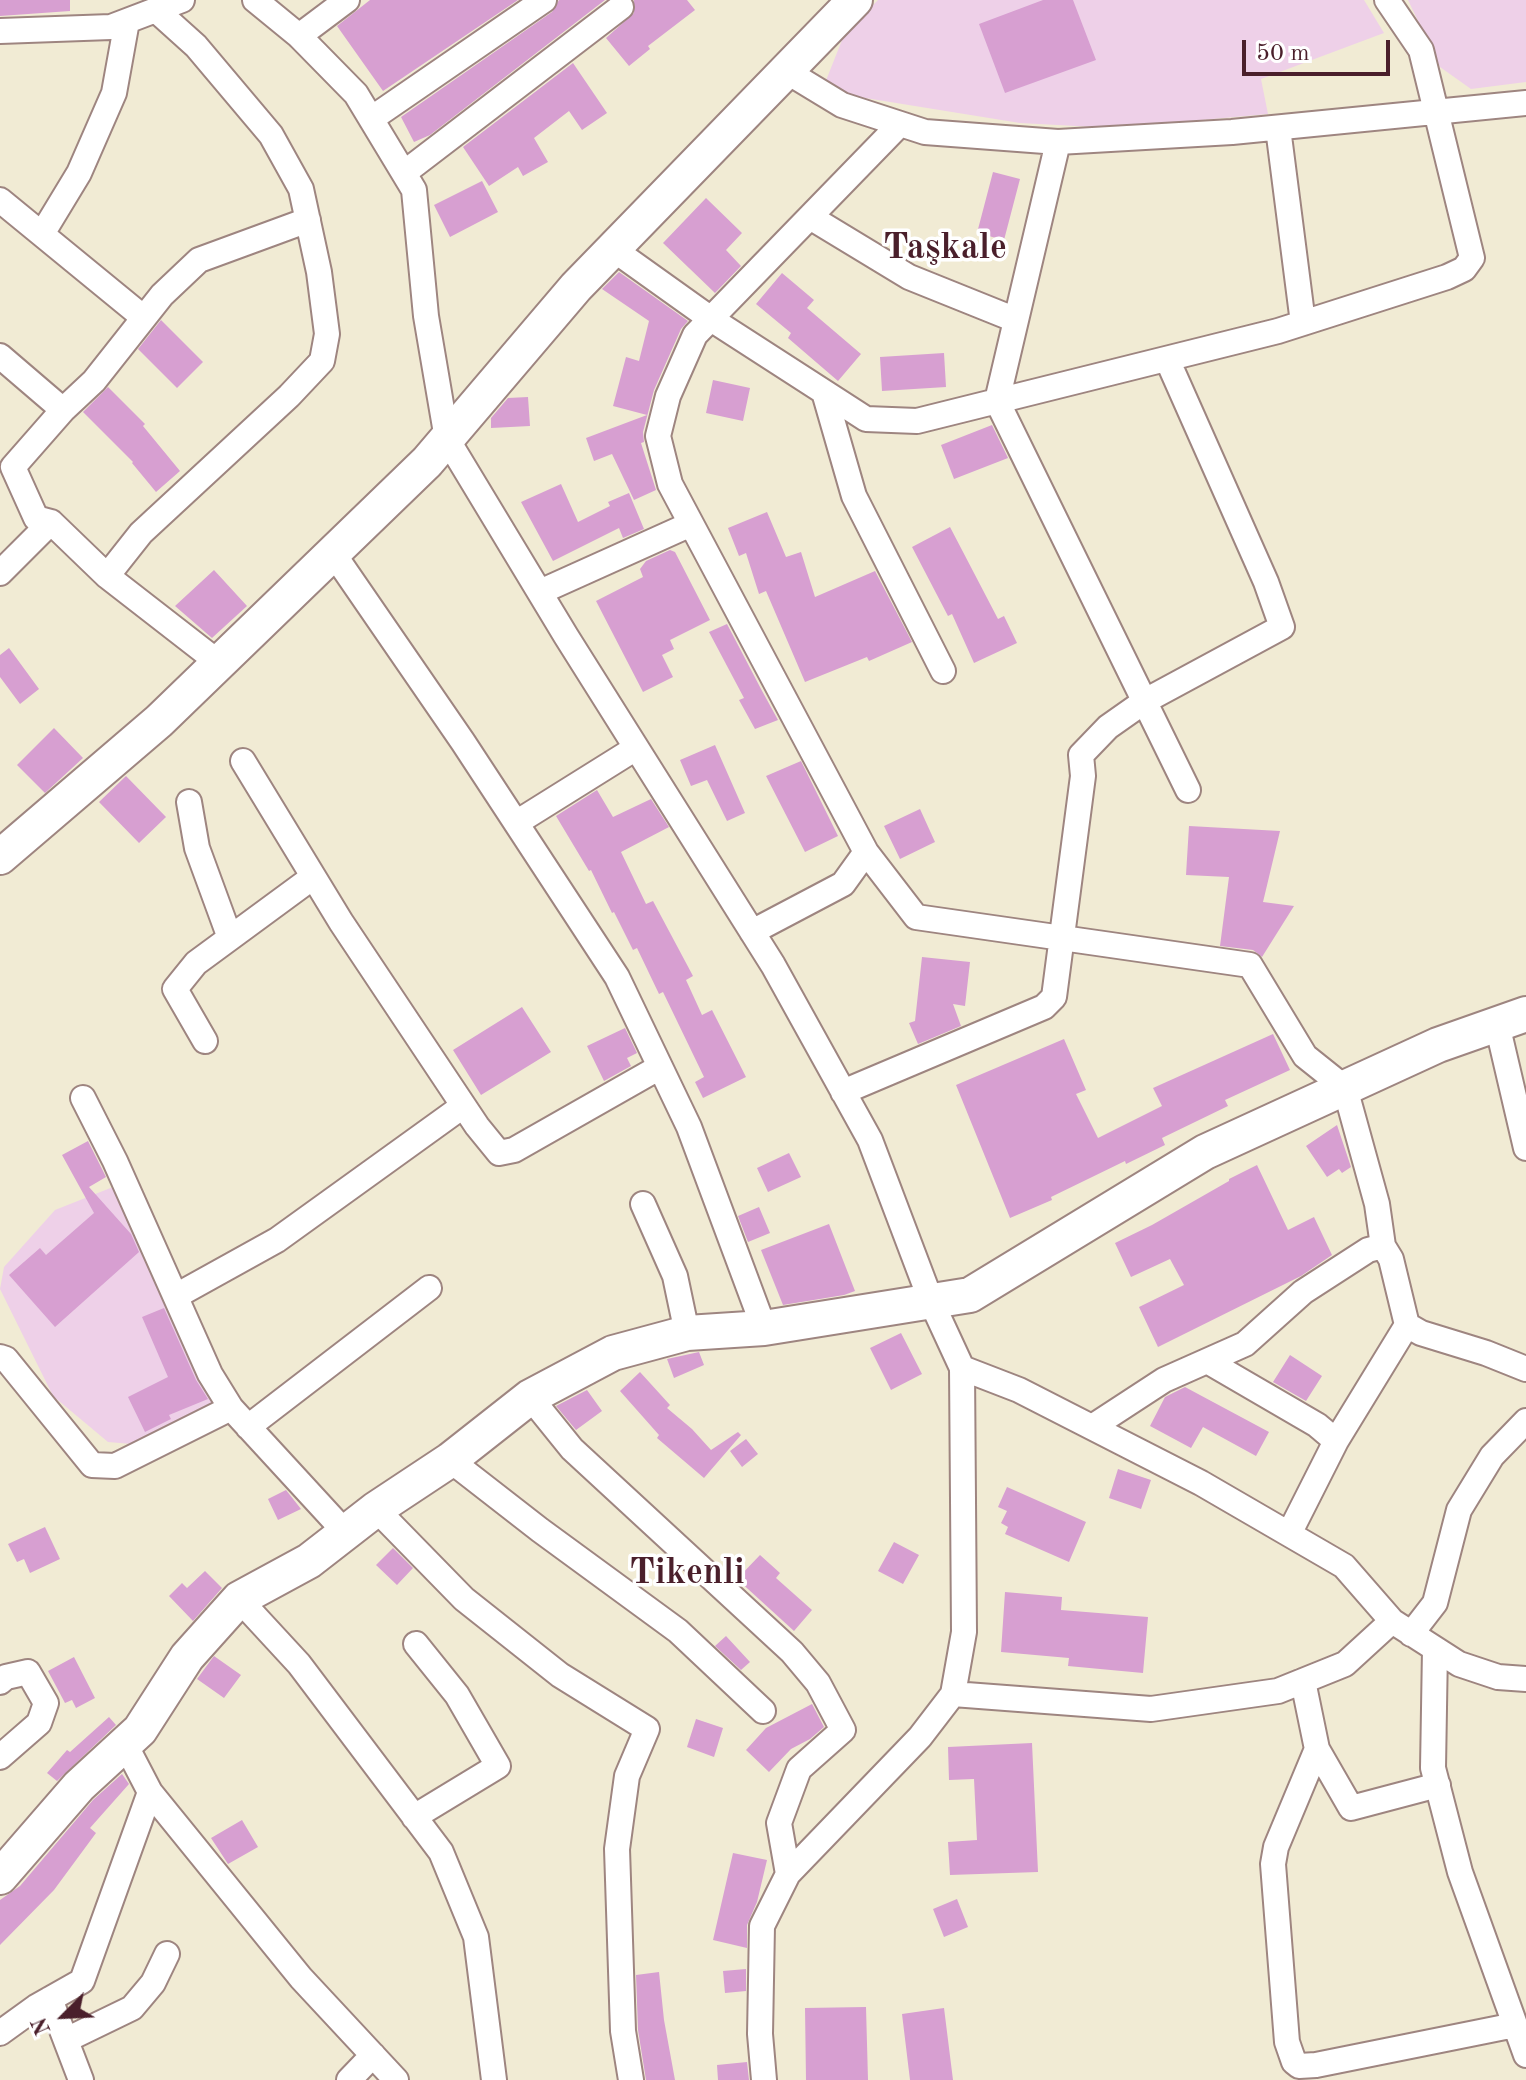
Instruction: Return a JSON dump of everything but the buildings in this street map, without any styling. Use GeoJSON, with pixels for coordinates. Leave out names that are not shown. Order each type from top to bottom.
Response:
{"type":"FeatureCollection","features":[{"type":"Feature","properties":{"kind":"street"},"geometry":{"type":"LineString","coordinates":[[0,31],[111,27],[182,0]]}},
{"type":"Feature","properties":{"kind":"street"},"geometry":{"type":"LineString","coordinates":[[255,0],[299,36],[356,94],[414,190],[426,316],[447,439],[752,932],[870,1140],[931,1301],[962,1368],[964,1632],[953,1694],[920,1737],[788,1874],[762,1926],[760,2034],[764,2080]]}},
{"type":"Feature","properties":{"kind":"street"},"geometry":{"type":"LineString","coordinates":[[299,36],[347,0]]}},
{"type":"Feature","properties":{"kind":"street"},"geometry":{"type":"LineString","coordinates":[[371,119],[544,0]]}},
{"type":"Feature","properties":{"kind":"street"},"geometry":{"type":"LineString","coordinates":[[0,857],[159,721],[427,462],[576,287],[855,0]]}},
{"type":"Feature","properties":{"kind":"street"},"geometry":{"type":"LineString","coordinates":[[613,249],[711,319],[866,419],[917,421],[1303,323],[1447,277],[1464,269],[1472,258],[1421,50],[1387,0]]}},
{"type":"Feature","properties":{"kind":"street"},"geometry":{"type":"LineString","coordinates":[[404,173],[621,7]]}},
{"type":"Feature","properties":{"kind":"street"},"geometry":{"type":"LineString","coordinates":[[107,576],[141,533],[289,396],[322,361],[327,334],[319,272],[301,189],[271,135],[196,46],[156,10]]}},
{"type":"Feature","properties":{"kind":"street"},"geometry":{"type":"LineString","coordinates":[[42,234],[79,173],[114,93],[127,21]]}},
{"type":"Feature","properties":{"kind":"street"},"geometry":{"type":"LineString","coordinates":[[786,71],[842,105],[925,132],[1058,142],[1278,128],[1526,103]]}},
{"type":"Feature","properties":{"kind":"street"},"geometry":{"type":"LineString","coordinates":[[900,124],[695,335],[668,396],[658,436],[670,484],[866,852],[916,917],[1250,965],[1305,1056],[1343,1088],[1377,1204],[1383,1246],[1391,1259],[1407,1325],[1336,1441],[1289,1534]]}},
{"type":"Feature","properties":{"kind":"street"},"geometry":{"type":"LineString","coordinates":[[1278,128],[1303,323]]}},
{"type":"Feature","properties":{"kind":"street"},"geometry":{"type":"LineString","coordinates":[[1058,142],[997,401],[1188,790]]}},
{"type":"Feature","properties":{"kind":"street"},"geometry":{"type":"LineString","coordinates":[[0,200],[144,318]]}},
{"type":"Feature","properties":{"kind":"street"},"geometry":{"type":"LineString","coordinates":[[810,217],[909,277],[1016,320]]}},
{"type":"Feature","properties":{"kind":"street"},"geometry":{"type":"LineString","coordinates":[[219,663],[107,576],[51,522],[36,518],[13,467],[63,410],[94,381],[162,295],[199,260],[308,220]]}},
{"type":"Feature","properties":{"kind":"street"},"geometry":{"type":"LineString","coordinates":[[0,356],[63,410]]}},
{"type":"Feature","properties":{"kind":"street"},"geometry":{"type":"LineString","coordinates":[[843,1092],[1044,1007],[1054,997],[1083,776],[1081,755],[1108,727],[1145,701],[1282,627],[1266,582],[1167,359]]}},
{"type":"Feature","properties":{"kind":"street"},"geometry":{"type":"LineString","coordinates":[[824,392],[854,496],[943,671]]}},
{"type":"Feature","properties":{"kind":"street"},"geometry":{"type":"LineString","coordinates":[[0,573],[51,522]]}},
{"type":"Feature","properties":{"kind":"street"},"geometry":{"type":"LineString","coordinates":[[540,592],[691,524]]}},
{"type":"Feature","properties":{"kind":"street"},"geometry":{"type":"LineString","coordinates":[[333,553],[617,977],[689,1127],[764,1328]]}},
{"type":"Feature","properties":{"kind":"street"},"geometry":{"type":"LineString","coordinates":[[516,823],[636,748]]}},
{"type":"Feature","properties":{"kind":"street"},"geometry":{"type":"LineString","coordinates":[[243,761],[313,877],[463,1106],[499,1153],[514,1150],[660,1067]]}},
{"type":"Feature","properties":{"kind":"street"},"geometry":{"type":"LineString","coordinates":[[189,802],[197,848],[230,938]]}},
{"type":"Feature","properties":{"kind":"street"},"geometry":{"type":"LineString","coordinates":[[752,932],[843,884],[866,852]]}},
{"type":"Feature","properties":{"kind":"street"},"geometry":{"type":"LineString","coordinates":[[205,1041],[175,989],[196,963],[313,877]]}},
{"type":"Feature","properties":{"kind":"street"},"geometry":{"type":"LineString","coordinates":[[0,1877],[79,1786],[140,1730],[187,1657],[239,1599],[309,1561],[376,1509],[450,1460],[530,1397],[613,1353],[687,1333],[764,1328],[970,1295],[1205,1152],[1438,1045],[1512,1019],[1526,1148]]}},
{"type":"Feature","properties":{"kind":"street"},"geometry":{"type":"LineString","coordinates":[[83,1098],[115,1161],[210,1374],[231,1408],[345,1532]]}},
{"type":"Feature","properties":{"kind":"street"},"geometry":{"type":"LineString","coordinates":[[176,1296],[277,1240],[463,1106]]}},
{"type":"Feature","properties":{"kind":"street"},"geometry":{"type":"LineString","coordinates":[[643,1204],[675,1276],[687,1333]]}},
{"type":"Feature","properties":{"kind":"street"},"geometry":{"type":"LineString","coordinates":[[1092,1427],[1164,1380],[1245,1344],[1303,1292],[1368,1250],[1383,1246]]}},
{"type":"Feature","properties":{"kind":"street"},"geometry":{"type":"LineString","coordinates":[[248,1427],[429,1288]]}},
{"type":"Feature","properties":{"kind":"street"},"geometry":{"type":"LineString","coordinates":[[1407,1325],[1421,1333],[1526,1369]]}},
{"type":"Feature","properties":{"kind":"street"},"geometry":{"type":"LineString","coordinates":[[0,1357],[6,1359],[92,1465],[115,1466],[231,1408]]}},
{"type":"Feature","properties":{"kind":"street"},"geometry":{"type":"LineString","coordinates":[[1207,1361],[1317,1425],[1336,1441]]}},
{"type":"Feature","properties":{"kind":"street"},"geometry":{"type":"LineString","coordinates":[[962,1368],[1019,1390],[1201,1483],[1344,1566],[1402,1628],[1459,1664],[1498,1677],[1526,1679]]}},
{"type":"Feature","properties":{"kind":"street"},"geometry":{"type":"LineString","coordinates":[[530,1397],[572,1449],[792,1652],[818,1683],[843,1730],[799,1769],[779,1823],[788,1874]]}},
{"type":"Feature","properties":{"kind":"street"},"geometry":{"type":"LineString","coordinates":[[953,1694],[1151,1709],[1278,1691],[1345,1664],[1435,1603],[1459,1510],[1492,1456],[1526,1421]]}},
{"type":"Feature","properties":{"kind":"street"},"geometry":{"type":"LineString","coordinates":[[450,1460],[678,1631],[763,1711]]}},
{"type":"Feature","properties":{"kind":"street"},"geometry":{"type":"LineString","coordinates":[[376,1509],[464,1599],[560,1675],[647,1729],[627,1776],[617,1849],[623,2031],[631,2080]]}},
{"type":"Feature","properties":{"kind":"street"},"geometry":{"type":"LineString","coordinates":[[239,1599],[299,1664],[441,1852],[476,1937],[494,2080]]}},
{"type":"Feature","properties":{"kind":"street"},"geometry":{"type":"LineString","coordinates":[[414,1817],[498,1766],[457,1695],[416,1644]]}},
{"type":"Feature","properties":{"kind":"street"},"geometry":{"type":"LineString","coordinates":[[1435,1649],[1433,1768],[1460,1872],[1526,2055]]}},
{"type":"Feature","properties":{"kind":"street"},"geometry":{"type":"LineString","coordinates":[[0,1682],[6,1677],[28,1672],[46,1703],[39,1723],[0,1757]]}},
{"type":"Feature","properties":{"kind":"street"},"geometry":{"type":"LineString","coordinates":[[1303,1681],[1317,1749],[1351,1808],[1438,1785]]}},
{"type":"Feature","properties":{"kind":"street"},"geometry":{"type":"LineString","coordinates":[[125,1744],[150,1792],[301,1978],[396,2080]]}},
{"type":"Feature","properties":{"kind":"street"},"geometry":{"type":"LineString","coordinates":[[1317,1749],[1276,1847],[1273,1864],[1287,2042],[1294,2062],[1299,2066],[1316,2065],[1515,2025]]}},
{"type":"Feature","properties":{"kind":"street"},"geometry":{"type":"LineString","coordinates":[[0,2033],[82,1981],[150,1792]]}},
{"type":"Feature","properties":{"kind":"street"},"geometry":{"type":"LineString","coordinates":[[66,2040],[132,2008],[153,1983],[167,1954]]}},
{"type":"Feature","properties":{"kind":"street"},"geometry":{"type":"LineString","coordinates":[[50,1999],[81,2080]]}},
{"type":"Feature","properties":{"kind":"street"},"geometry":{"type":"LineString","coordinates":[[349,2080],[373,2055]]}},
{"type":"Feature","properties":{"kind":"shaded area"},"geometry":{"type":"Polygon","coordinates":[[[878,0],[1364,0],[1384,33],[1261,79],[1268,114],[1114,128],[1020,123],[853,96],[825,83],[844,35],[878,0]]]}},
{"type":"Feature","properties":{"kind":"shaded area"},"geometry":{"type":"Polygon","coordinates":[[[1408,0],[1526,0],[1526,82],[1471,89],[1440,67],[1408,0]]]}},
{"type":"Feature","properties":{"kind":"shaded area"},"geometry":{"type":"Polygon","coordinates":[[[118,1185],[215,1403],[132,1444],[108,1442],[53,1396],[0,1289],[4,1267],[55,1210],[118,1185]]]}},
{"type":"Feature","properties":{"kind":"district","name":"Taşkale"},"geometry":{"type":"Point","coordinates":[945,249]}},
{"type":"Feature","properties":{"kind":"district","name":"Tikenli"},"geometry":{"type":"Point","coordinates":[687,1574]}}]}
